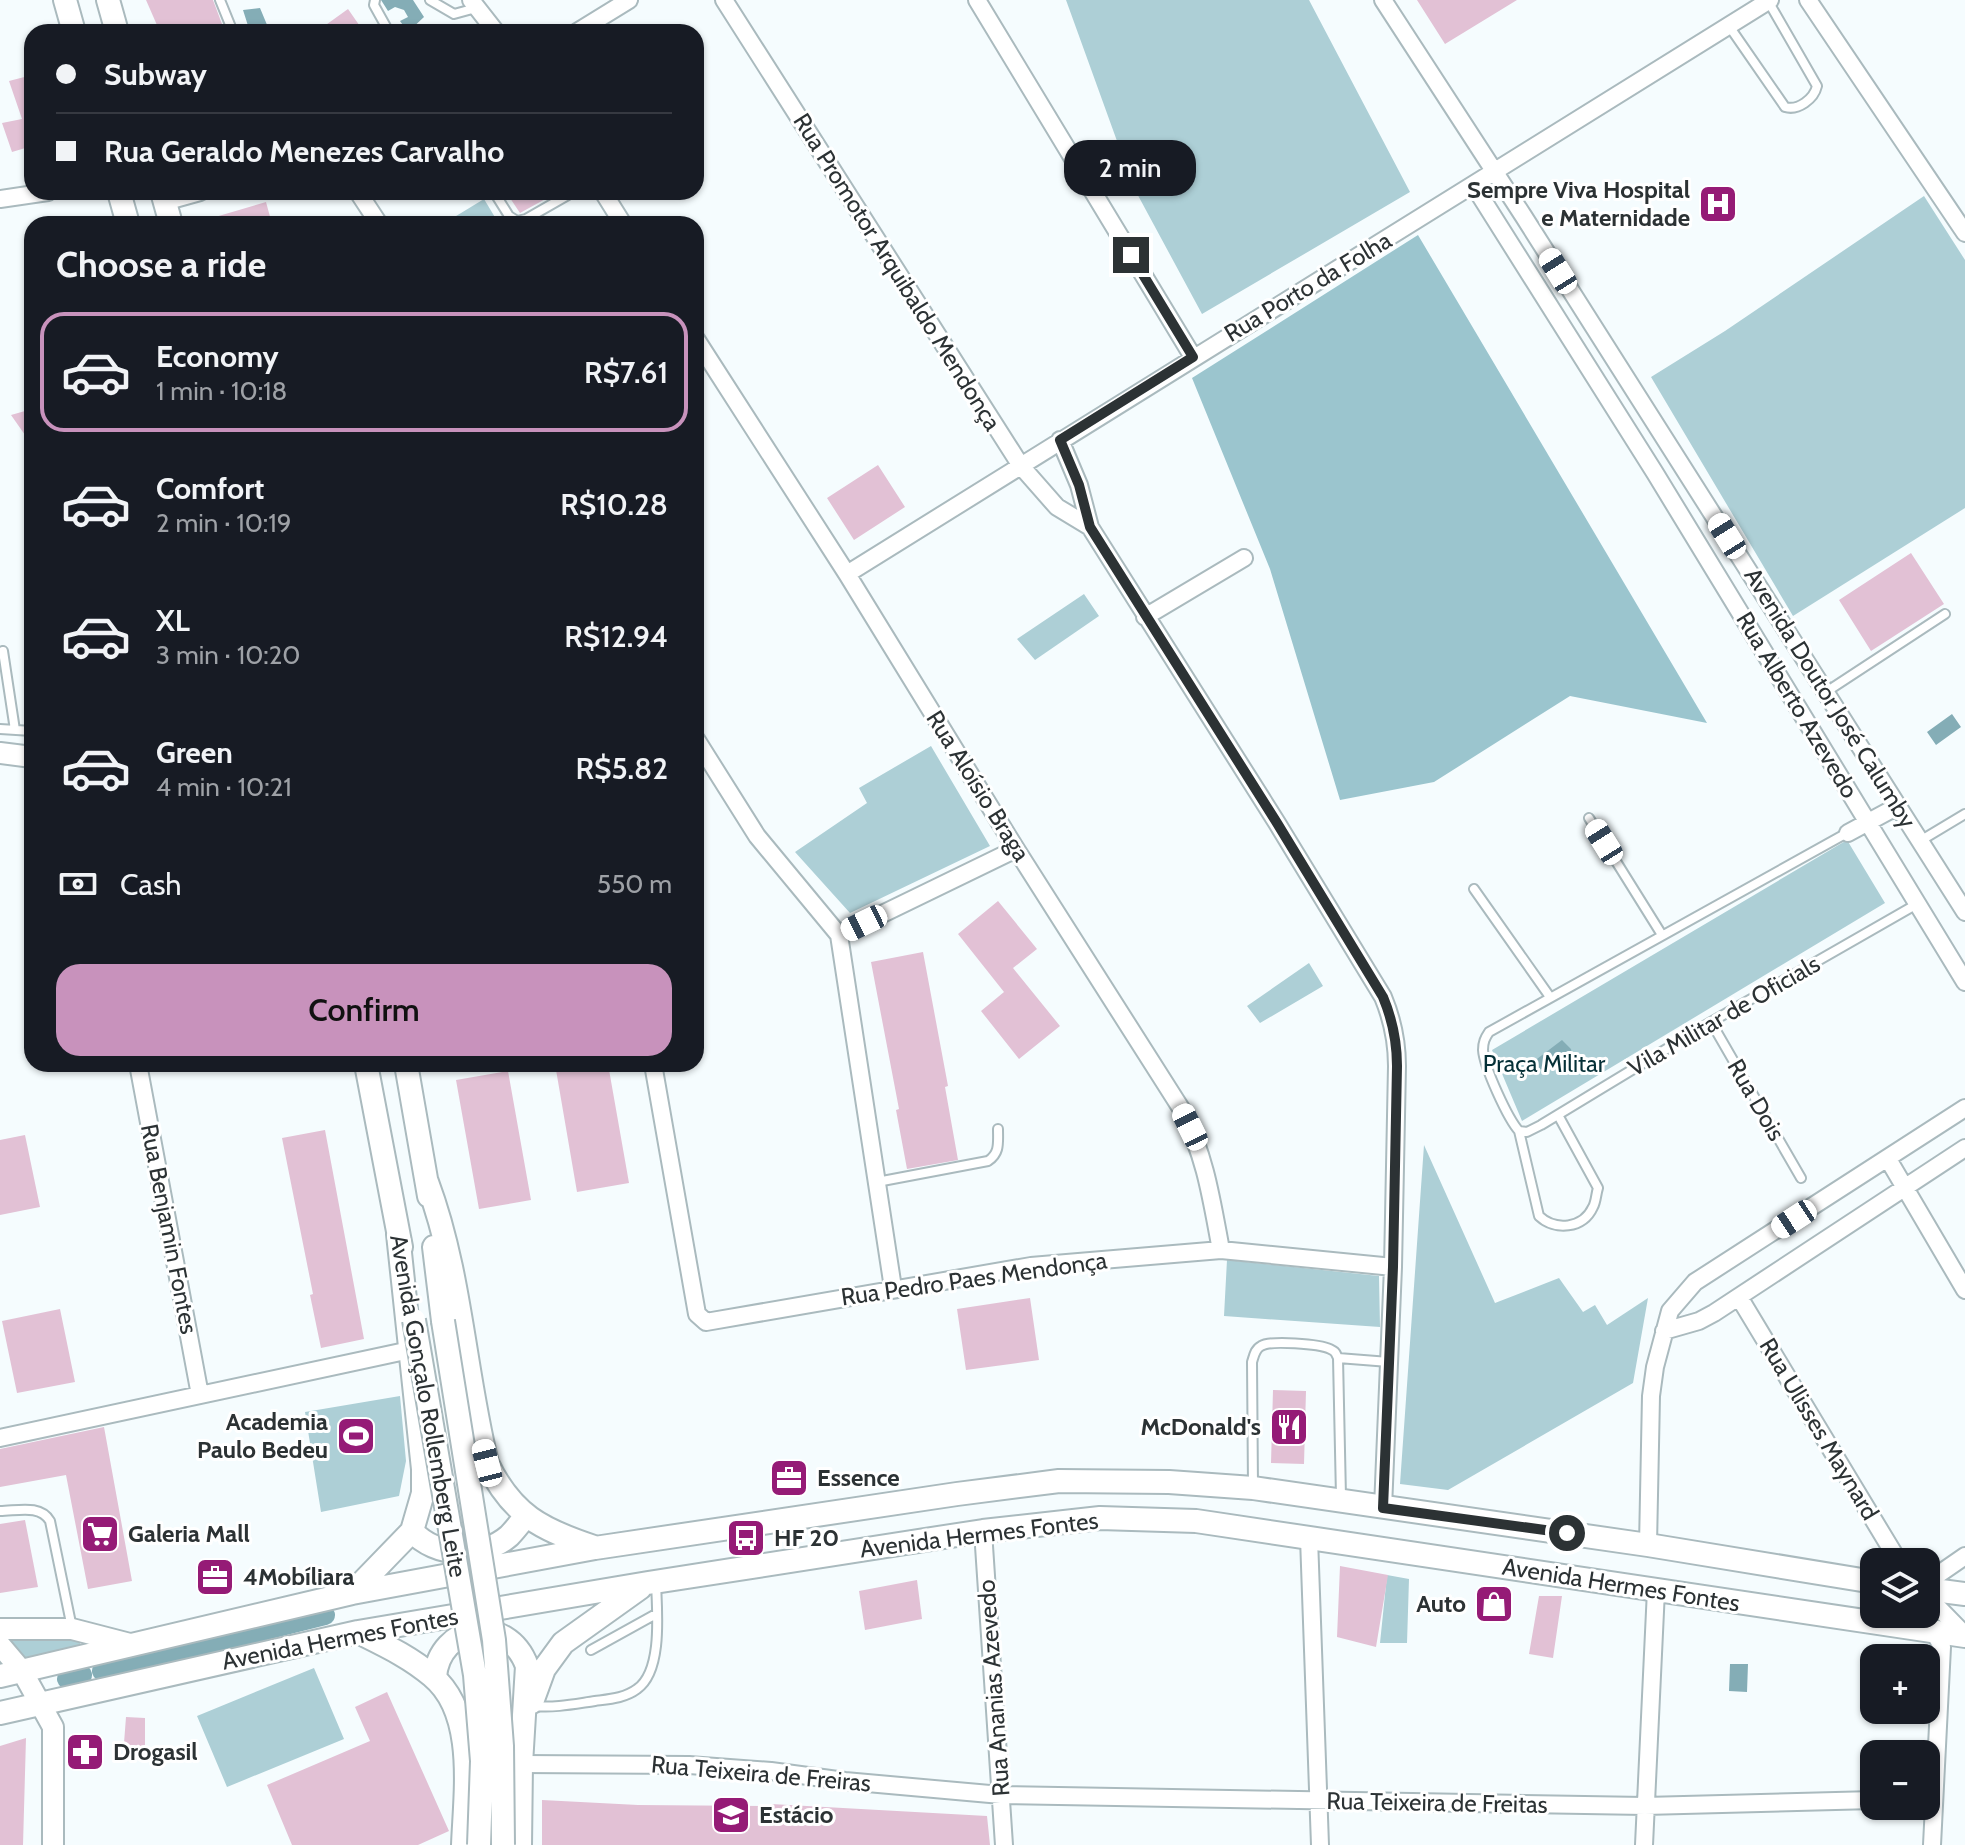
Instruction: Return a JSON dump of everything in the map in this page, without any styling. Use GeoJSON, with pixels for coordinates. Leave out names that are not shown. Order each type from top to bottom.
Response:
{"type":"FeatureCollection","features":[{"type":"Feature","properties":{"kind":"main road"},"geometry":{"type":"LineString","coordinates":[[65,0],[72,24]]}},
{"type":"Feature","properties":{"kind":"main road"},"geometry":{"type":"LineString","coordinates":[[108,0],[115,24]]}},
{"type":"Feature","properties":{"kind":"main road","name":"Avenida Gonçalo Rollemberg Leite"},"geometry":{"type":"LineString","coordinates":[[368,1072],[475,1675],[482,1761],[479,1845]]}},
{"type":"Feature","properties":{"kind":"main road","name":"Avenida Gonçalo Rollemberg Leite"},"geometry":{"type":"LineString","coordinates":[[407,1072],[427,1182],[443,1321],[494,1640],[502,1746],[503,1845]]}},
{"type":"Feature","properties":{"kind":"main road"},"geometry":{"type":"LineString","coordinates":[[427,1182],[446,1238],[487,1463],[495,1478],[526,1516],[557,1535],[595,1548]]}},
{"type":"Feature","properties":{"kind":"main road"},"geometry":{"type":"LineString","coordinates":[[352,1593],[412,1531],[423,1493],[398,1234]]}},
{"type":"Feature","properties":{"kind":"main road","name":"Avenida Hermes Fontes"},"geometry":{"type":"LineString","coordinates":[[11,1674],[352,1593],[595,1548],[1059,1481],[1169,1482],[1253,1488],[1648,1545],[1860,1580]]}},
{"type":"Feature","properties":{"kind":"main road"},"geometry":{"type":"LineString","coordinates":[[412,1531],[434,1548],[472,1551],[504,1539],[526,1516]]}},
{"type":"Feature","properties":{"kind":"main road","name":"Avenida Hermes Fontes"},"geometry":{"type":"LineString","coordinates":[[0,1713],[358,1632],[652,1582],[983,1531],[1100,1518],[1196,1521],[1965,1636]]}},
{"type":"Feature","properties":{"kind":"main road"},"geometry":{"type":"LineString","coordinates":[[527,1714],[544,1669],[563,1643],[596,1617],[652,1582]]}},
{"type":"Feature","properties":{"kind":"main road"},"geometry":{"type":"LineString","coordinates":[[1940,1589],[1965,1594]]}},
{"type":"Feature","properties":{"kind":"main road"},"geometry":{"type":"LineString","coordinates":[[358,1632],[399,1653],[435,1677],[453,1705],[462,1725],[466,1749],[463,1845]]}},
{"type":"Feature","properties":{"kind":"main road"},"geometry":{"type":"LineString","coordinates":[[435,1677],[436,1663],[448,1645],[460,1637],[497,1632],[512,1640],[522,1653],[527,1666],[527,1714],[521,1764],[520,1845]]}},
{"type":"Feature","properties":{"kind":"street"},"geometry":{"type":"LineString","coordinates":[[590,24],[629,0]]}},
{"type":"Feature","properties":{"kind":"street","name":"Rua Promotor Arquibaldo Mendonça"},"geometry":{"type":"LineString","coordinates":[[724,0],[1021,466],[1057,507],[1090,527]]}},
{"type":"Feature","properties":{"kind":"street"},"geometry":{"type":"LineString","coordinates":[[977,0],[1193,357]]}},
{"type":"Feature","properties":{"kind":"street","name":"Avenida Doutor José Calumby"},"geometry":{"type":"LineString","coordinates":[[1383,0],[1496,172],[1965,912]]}},
{"type":"Feature","properties":{"kind":"street"},"geometry":{"type":"LineString","coordinates":[[1808,0],[1965,233]]}},
{"type":"Feature","properties":{"kind":"street","name":"Rua Porto da Folha"},"geometry":{"type":"LineString","coordinates":[[847,574],[1769,1]]}},
{"type":"Feature","properties":{"kind":"street"},"geometry":{"type":"LineString","coordinates":[[473,4],[489,24]]}},
{"type":"Feature","properties":{"kind":"street","name":"Rua Alberto Azevedo"},"geometry":{"type":"LineString","coordinates":[[1474,186],[1655,473],[1965,982]]}},
{"type":"Feature","properties":{"kind":"street"},"geometry":{"type":"LineString","coordinates":[[0,199],[24,196]]}},
{"type":"Feature","properties":{"kind":"street"},"geometry":{"type":"LineString","coordinates":[[1502,230],[1524,217]]}},
{"type":"Feature","properties":{"kind":"street","name":"Rua Aloísio Braga"},"geometry":{"type":"LineString","coordinates":[[704,351],[1182,1110],[1198,1143],[1206,1170],[1221,1250]]}},
{"type":"Feature","properties":{"kind":"street","name":"Rua Promotor Arquibaldo Mendonça"},"geometry":{"type":"LineString","coordinates":[[1060,440],[1079,485],[1090,527],[1277,823],[1383,997],[1392,1019],[1397,1041],[1393,1267],[1383,1508]]}},
{"type":"Feature","properties":{"kind":"street"},"geometry":{"type":"LineString","coordinates":[[1655,473],[1678,458]]}},
{"type":"Feature","properties":{"kind":"street"},"geometry":{"type":"LineString","coordinates":[[1145,617],[1244,558]]}},
{"type":"Feature","properties":{"kind":"street"},"geometry":{"type":"LineString","coordinates":[[704,752],[757,836],[839,935],[893,1288]]}},
{"type":"Feature","properties":{"kind":"street"},"geometry":{"type":"LineString","coordinates":[[0,753],[24,756]]}},
{"type":"Feature","properties":{"kind":"street"},"geometry":{"type":"LineString","coordinates":[[1848,833],[1898,806]]}},
{"type":"Feature","properties":{"kind":"street"},"geometry":{"type":"LineString","coordinates":[[839,935],[1016,849]]}},
{"type":"Feature","properties":{"kind":"street","name":"Rua Benjamin Fontes"},"geometry":{"type":"LineString","coordinates":[[139,1072],[200,1395]]}},
{"type":"Feature","properties":{"kind":"street","name":"Rua Pedro Paes Mendonça"},"geometry":{"type":"LineString","coordinates":[[654,1072],[697,1314],[706,1322],[1031,1266],[1221,1250],[1393,1267]]}},
{"type":"Feature","properties":{"kind":"street"},"geometry":{"type":"LineString","coordinates":[[1648,1545],[1651,1396],[1670,1311],[1695,1282],[1965,1108]]}},
{"type":"Feature","properties":{"kind":"street"},"geometry":{"type":"LineString","coordinates":[[1664,1331],[1699,1321],[1739,1297],[1965,1148]]}},
{"type":"Feature","properties":{"kind":"street"},"geometry":{"type":"LineString","coordinates":[[1888,1159],[1965,1290]]}},
{"type":"Feature","properties":{"kind":"street","name":"Rua Ulisses Maynard"},"geometry":{"type":"LineString","coordinates":[[1739,1297],[1891,1548]]}},
{"type":"Feature","properties":{"kind":"street"},"geometry":{"type":"LineString","coordinates":[[0,1438],[410,1350]]}},
{"type":"Feature","properties":{"kind":"street","name":"Rua Ananias Azevedo"},"geometry":{"type":"LineString","coordinates":[[983,1531],[1004,1845]]}},
{"type":"Feature","properties":{"kind":"street"},"geometry":{"type":"LineString","coordinates":[[1309,1538],[1320,1845]]}},
{"type":"Feature","properties":{"kind":"street"},"geometry":{"type":"LineString","coordinates":[[1940,1575],[1965,1556]]}},
{"type":"Feature","properties":{"kind":"street"},"geometry":{"type":"LineString","coordinates":[[1644,1845],[1656,1590]]}},
{"type":"Feature","properties":{"kind":"street"},"geometry":{"type":"LineString","coordinates":[[1940,1610],[1965,1636]]}},
{"type":"Feature","properties":{"kind":"street"},"geometry":{"type":"LineString","coordinates":[[1930,1628],[1942,1647],[1934,1740]]}},
{"type":"Feature","properties":{"kind":"street"},"geometry":{"type":"LineString","coordinates":[[0,1629],[72,1629],[130,1644]]}},
{"type":"Feature","properties":{"kind":"street"},"geometry":{"type":"LineString","coordinates":[[0,1645],[11,1674],[42,1704],[53,1727],[53,1845]]}},
{"type":"Feature","properties":{"kind":"street","name":"Rua Teixeira de Freiras"},"geometry":{"type":"LineString","coordinates":[[521,1764],[703,1766],[1001,1795]]}},
{"type":"Feature","properties":{"kind":"street","name":"Rua Teixeira de Freitas"},"geometry":{"type":"LineString","coordinates":[[1001,1795],[1645,1806],[1860,1800]]}},
{"type":"Feature","properties":{"kind":"street"},"geometry":{"type":"LineString","coordinates":[[1930,1820],[1932,1845]]}},
{"type":"Feature","properties":{"kind":"lane"},"geometry":{"type":"LineString","coordinates":[[220,0],[230,24]]}},
{"type":"Feature","properties":{"kind":"lane"},"geometry":{"type":"LineString","coordinates":[[375,0],[374,5],[385,24]]}},
{"type":"Feature","properties":{"kind":"lane"},"geometry":{"type":"LineString","coordinates":[[430,0],[454,14],[473,4]]}},
{"type":"Feature","properties":{"kind":"lane"},"geometry":{"type":"LineString","coordinates":[[1729,26],[1785,107],[1791,109],[1801,105],[1815,95],[1817,86],[1769,1]]}},
{"type":"Feature","properties":{"kind":"lane"},"geometry":{"type":"LineString","coordinates":[[531,216],[559,200]]}},
{"type":"Feature","properties":{"kind":"lane"},"geometry":{"type":"LineString","coordinates":[[1826,692],[1945,614]]}},
{"type":"Feature","properties":{"kind":"lane"},"geometry":{"type":"LineString","coordinates":[[3,651],[15,730]]}},
{"type":"Feature","properties":{"kind":"lane"},"geometry":{"type":"LineString","coordinates":[[0,729],[24,731]]}},
{"type":"Feature","properties":{"kind":"lane"},"geometry":{"type":"LineString","coordinates":[[1920,841],[1965,814]]}},
{"type":"Feature","properties":{"kind":"lane"},"geometry":{"type":"LineString","coordinates":[[1589,818],[1662,935]]}},
{"type":"Feature","properties":{"kind":"lane"},"geometry":{"type":"LineString","coordinates":[[1558,1115],[1598,1188],[1593,1209],[1578,1222],[1560,1227],[1547,1224],[1539,1216],[1519,1131],[1511,1122],[1485,1058],[1484,1040],[1489,1032],[1848,833]]}},
{"type":"Feature","properties":{"kind":"lane"},"geometry":{"type":"LineString","coordinates":[[1474,889],[1550,997]]}},
{"type":"Feature","properties":{"kind":"lane","name":"Vila Militar de Oficials"},"geometry":{"type":"LineString","coordinates":[[1519,1131],[1527,1132],[1558,1115],[1711,1022],[1918,904]]}},
{"type":"Feature","properties":{"kind":"lane","name":"Rua Dois"},"geometry":{"type":"LineString","coordinates":[[1711,1022],[1801,1178]]}},
{"type":"Feature","properties":{"kind":"lane"},"geometry":{"type":"LineString","coordinates":[[877,1182],[988,1161],[996,1156],[998,1150],[998,1129]]}},
{"type":"Feature","properties":{"kind":"lane"},"geometry":{"type":"LineString","coordinates":[[1253,1488],[1252,1362],[1255,1351],[1261,1345],[1272,1343],[1325,1347],[1334,1351],[1338,1358],[1341,1502]]}},
{"type":"Feature","properties":{"kind":"lane"},"geometry":{"type":"LineString","coordinates":[[1338,1358],[1389,1362]]}},
{"type":"Feature","properties":{"kind":"lane"},"geometry":{"type":"LineString","coordinates":[[0,1511],[38,1510],[45,1513],[50,1521],[72,1629]]}},
{"type":"Feature","properties":{"kind":"lane"},"geometry":{"type":"LineString","coordinates":[[527,1714],[614,1699],[640,1688],[653,1664],[656,1614],[652,1582]]}},
{"type":"Feature","properties":{"kind":"lane"},"geometry":{"type":"LineString","coordinates":[[591,1650],[656,1614]]}},
{"type":"Feature","properties":{"kind":"green space"},"geometry":{"type":"Polygon","coordinates":[[[1066,0],[1309,0],[1410,192],[1202,314],[1134,188],[1066,0]]]}},
{"type":"Feature","properties":{"kind":"green space"},"geometry":{"type":"Polygon","coordinates":[[[1924,196],[1965,260],[1965,508],[1793,616],[1651,377],[1725,331],[1924,196]]]}},
{"type":"Feature","properties":{"kind":"green space"},"geometry":{"type":"Polygon","coordinates":[[[485,200],[494,216],[456,216],[485,200]]]}},
{"type":"Feature","properties":{"kind":"green space"},"geometry":{"type":"Polygon","coordinates":[[[1084,594],[1099,616],[1035,660],[1017,639],[1084,594]]]}},
{"type":"Feature","properties":{"kind":"green space"},"geometry":{"type":"Polygon","coordinates":[[[931,746],[990,846],[850,913],[795,852],[867,803],[859,788],[931,746]]]}},
{"type":"Feature","properties":{"kind":"green space","name":"Praça Militar"},"geometry":{"type":"Polygon","coordinates":[[[1847,840],[1885,903],[1522,1121],[1492,1050],[1847,840]]]}},
{"type":"Feature","properties":{"kind":"green space"},"geometry":{"type":"Polygon","coordinates":[[[1309,963],[1323,986],[1260,1023],[1247,1006],[1309,963]]]}},
{"type":"Feature","properties":{"kind":"green space"},"geometry":{"type":"Polygon","coordinates":[[[1424,1145],[1495,1303],[1559,1278],[1583,1312],[1595,1305],[1607,1325],[1648,1298],[1633,1383],[1448,1490],[1400,1484],[1424,1145]]]}},
{"type":"Feature","properties":{"kind":"green space"},"geometry":{"type":"Polygon","coordinates":[[[1227,1260],[1379,1276],[1380,1327],[1224,1316],[1227,1260]]]}},
{"type":"Feature","properties":{"kind":"green space","name":"Academia Paulo Bedeu"},"geometry":{"type":"Polygon","coordinates":[[[400,1396],[406,1461],[399,1496],[321,1512],[305,1412],[400,1396]]]}},
{"type":"Feature","properties":{"kind":"green space"},"geometry":{"type":"Polygon","coordinates":[[[1387,1575],[1409,1579],[1407,1643],[1380,1643],[1387,1575]]]}},
{"type":"Feature","properties":{"kind":"green space"},"geometry":{"type":"Polygon","coordinates":[[[80,1636],[80,1645],[0,1664],[0,1640],[80,1636]]]}},
{"type":"Feature","properties":{"kind":"green space"},"geometry":{"type":"Polygon","coordinates":[[[314,1668],[344,1739],[227,1787],[197,1716],[314,1668]]]}},
{"type":"Feature","properties":{"kind":"shaded area"},"geometry":{"type":"Polygon","coordinates":[[[381,0],[413,0],[424,17],[417,24],[402,24],[400,21],[408,17],[404,10],[395,7],[388,11],[381,0]]]}},
{"type":"Feature","properties":{"kind":"shaded area"},"geometry":{"type":"Polygon","coordinates":[[[260,8],[267,24],[247,24],[243,10],[260,8]]]}},
{"type":"Feature","properties":{"kind":"shaded area"},"geometry":{"type":"Polygon","coordinates":[[[1418,235],[1707,723],[1570,696],[1434,782],[1340,800],[1270,569],[1192,378],[1418,235]]]}},
{"type":"Feature","properties":{"kind":"shaded area"},"geometry":{"type":"Polygon","coordinates":[[[1952,714],[1961,727],[1936,745],[1927,732],[1952,714]]]}},
{"type":"Feature","properties":{"kind":"shaded area"},"geometry":{"type":"Polygon","coordinates":[[[1562,1040],[1571,1049],[1573,1060],[1538,1070],[1533,1062],[1562,1040]]]}},
{"type":"Feature","properties":{"kind":"shaded area"},"geometry":{"type":"Polygon","coordinates":[[[1730,1664],[1748,1664],[1747,1692],[1729,1691],[1730,1664]]]}},
{"type":"Feature","properties":{"kind":"building"},"geometry":{"type":"Polygon","coordinates":[[[146,0],[213,0],[222,24],[156,24],[146,0]]]}},
{"type":"Feature","properties":{"kind":"building"},"geometry":{"type":"Polygon","coordinates":[[[1417,0],[1517,0],[1445,44],[1417,0]]]}},
{"type":"Feature","properties":{"kind":"building"},"geometry":{"type":"Polygon","coordinates":[[[348,9],[358,24],[327,24],[348,9]]]}},
{"type":"Feature","properties":{"kind":"building"},"geometry":{"type":"Polygon","coordinates":[[[24,77],[24,148],[12,152],[2,123],[22,119],[9,81],[24,77]]]}},
{"type":"Feature","properties":{"kind":"building"},"geometry":{"type":"Polygon","coordinates":[[[511,200],[544,200],[520,213],[511,200]]]}},
{"type":"Feature","properties":{"kind":"building"},"geometry":{"type":"Polygon","coordinates":[[[266,202],[270,216],[219,216],[266,202]]]}},
{"type":"Feature","properties":{"kind":"building"},"geometry":{"type":"Polygon","coordinates":[[[24,411],[24,434],[11,415],[24,411]]]}},
{"type":"Feature","properties":{"kind":"building"},"geometry":{"type":"Polygon","coordinates":[[[878,465],[905,507],[854,540],[827,498],[878,465]]]}},
{"type":"Feature","properties":{"kind":"building"},"geometry":{"type":"Polygon","coordinates":[[[1911,553],[1944,604],[1871,651],[1839,600],[1911,553]]]}},
{"type":"Feature","properties":{"kind":"building"},"geometry":{"type":"Polygon","coordinates":[[[998,901],[1037,949],[1013,968],[1060,1026],[1019,1059],[981,1011],[1004,992],[958,934],[998,901]]]}},
{"type":"Feature","properties":{"kind":"building"},"geometry":{"type":"Polygon","coordinates":[[[923,952],[948,1086],[945,1087],[958,1160],[907,1169],[871,962],[923,952]]]}},
{"type":"Feature","properties":{"kind":"building"},"geometry":{"type":"Polygon","coordinates":[[[508,1072],[531,1200],[479,1209],[456,1080],[508,1072]]]}},
{"type":"Feature","properties":{"kind":"building"},"geometry":{"type":"Polygon","coordinates":[[[556,1072],[609,1072],[629,1183],[577,1192],[556,1072]]]}},
{"type":"Feature","properties":{"kind":"building"},"geometry":{"type":"Polygon","coordinates":[[[325,1130],[364,1339],[321,1348],[282,1138],[325,1130]]]}},
{"type":"Feature","properties":{"kind":"building"},"geometry":{"type":"Polygon","coordinates":[[[25,1135],[40,1207],[0,1215],[0,1140],[25,1135]]]}},
{"type":"Feature","properties":{"kind":"building"},"geometry":{"type":"Polygon","coordinates":[[[1030,1298],[1039,1360],[966,1370],[957,1309],[1030,1298]]]}},
{"type":"Feature","properties":{"kind":"building"},"geometry":{"type":"Polygon","coordinates":[[[60,1309],[75,1382],[17,1393],[2,1321],[60,1309]]]}},
{"type":"Feature","properties":{"kind":"building","name":"McDonald's"},"geometry":{"type":"Polygon","coordinates":[[[1273,1390],[1306,1391],[1304,1464],[1271,1463],[1273,1390]]]}},
{"type":"Feature","properties":{"kind":"building","name":"Galeria Mall"},"geometry":{"type":"Polygon","coordinates":[[[104,1427],[132,1581],[88,1589],[66,1475],[0,1487],[0,1449],[104,1427]]]}},
{"type":"Feature","properties":{"kind":"building"},"geometry":{"type":"Polygon","coordinates":[[[25,1520],[38,1587],[0,1593],[0,1524],[25,1520]]]}},
{"type":"Feature","properties":{"kind":"building"},"geometry":{"type":"Polygon","coordinates":[[[1340,1566],[1388,1575],[1376,1647],[1337,1637],[1340,1566]]]}},
{"type":"Feature","properties":{"kind":"building"},"geometry":{"type":"Polygon","coordinates":[[[917,1580],[922,1619],[865,1630],[859,1591],[917,1580]]]}},
{"type":"Feature","properties":{"kind":"building"},"geometry":{"type":"Polygon","coordinates":[[[1539,1596],[1562,1596],[1553,1658],[1529,1654],[1539,1596]]]}},
{"type":"Feature","properties":{"kind":"building"},"geometry":{"type":"Polygon","coordinates":[[[387,1692],[449,1831],[418,1845],[292,1845],[267,1785],[370,1741],[355,1707],[387,1692]]]}},
{"type":"Feature","properties":{"kind":"building"},"geometry":{"type":"Polygon","coordinates":[[[126,1717],[145,1718],[145,1757],[123,1756],[126,1717]]]}},
{"type":"Feature","properties":{"kind":"building"},"geometry":{"type":"Polygon","coordinates":[[[26,1738],[23,1845],[0,1845],[0,1746],[26,1738]]]}},
{"type":"Feature","properties":{"kind":"building","name":"Estácio"},"geometry":{"type":"Polygon","coordinates":[[[542,1800],[638,1805],[771,1804],[987,1816],[990,1845],[542,1845],[542,1800]]]}},
{"type":"Feature","properties":{"kind":"waterway"},"geometry":{"type":"LineString","coordinates":[[102,1671],[325,1615]]}},
{"type":"Feature","properties":{"kind":"waterway"},"geometry":{"type":"LineString","coordinates":[[67,1679],[82,1675]]}},
{"type":"Feature","properties":{"kind":"place","name":"Sempre Viva Hospital e Maternidade"},"geometry":{"type":"Point","coordinates":[1718,204]}},
{"type":"Feature","properties":{"kind":"place","name":"McDonald's"},"geometry":{"type":"Point","coordinates":[1289,1427]}},
{"type":"Feature","properties":{"kind":"place","name":"Academia Paulo Bedeu"},"geometry":{"type":"Point","coordinates":[356,1436]}},
{"type":"Feature","properties":{"kind":"place","name":"Essence"},"geometry":{"type":"Point","coordinates":[789,1478]}},
{"type":"Feature","properties":{"kind":"place","name":"Galeria Mall"},"geometry":{"type":"Point","coordinates":[100,1534]}},
{"type":"Feature","properties":{"kind":"place","name":"HF 20"},"geometry":{"type":"Point","coordinates":[746,1538]}},
{"type":"Feature","properties":{"kind":"place","name":"4Mobíliara"},"geometry":{"type":"Point","coordinates":[215,1577]}},
{"type":"Feature","properties":{"kind":"place","name":"Auto"},"geometry":{"type":"Point","coordinates":[1494,1604]}},
{"type":"Feature","properties":{"kind":"place","name":"Drogasil"},"geometry":{"type":"Point","coordinates":[85,1752]}},
{"type":"Feature","properties":{"kind":"place","name":"Estácio"},"geometry":{"type":"Point","coordinates":[731,1815]}},
{"type":"Feature","properties":{"kind":"route"},"geometry":{"type":"LineString","coordinates":[[1131,255],[1193,357],[1060,440],[1079,485],[1090,527],[1277,823],[1383,997],[1392,1019],[1397,1041],[1397,1066],[1383,1508],[1567,1533]]}}]}
